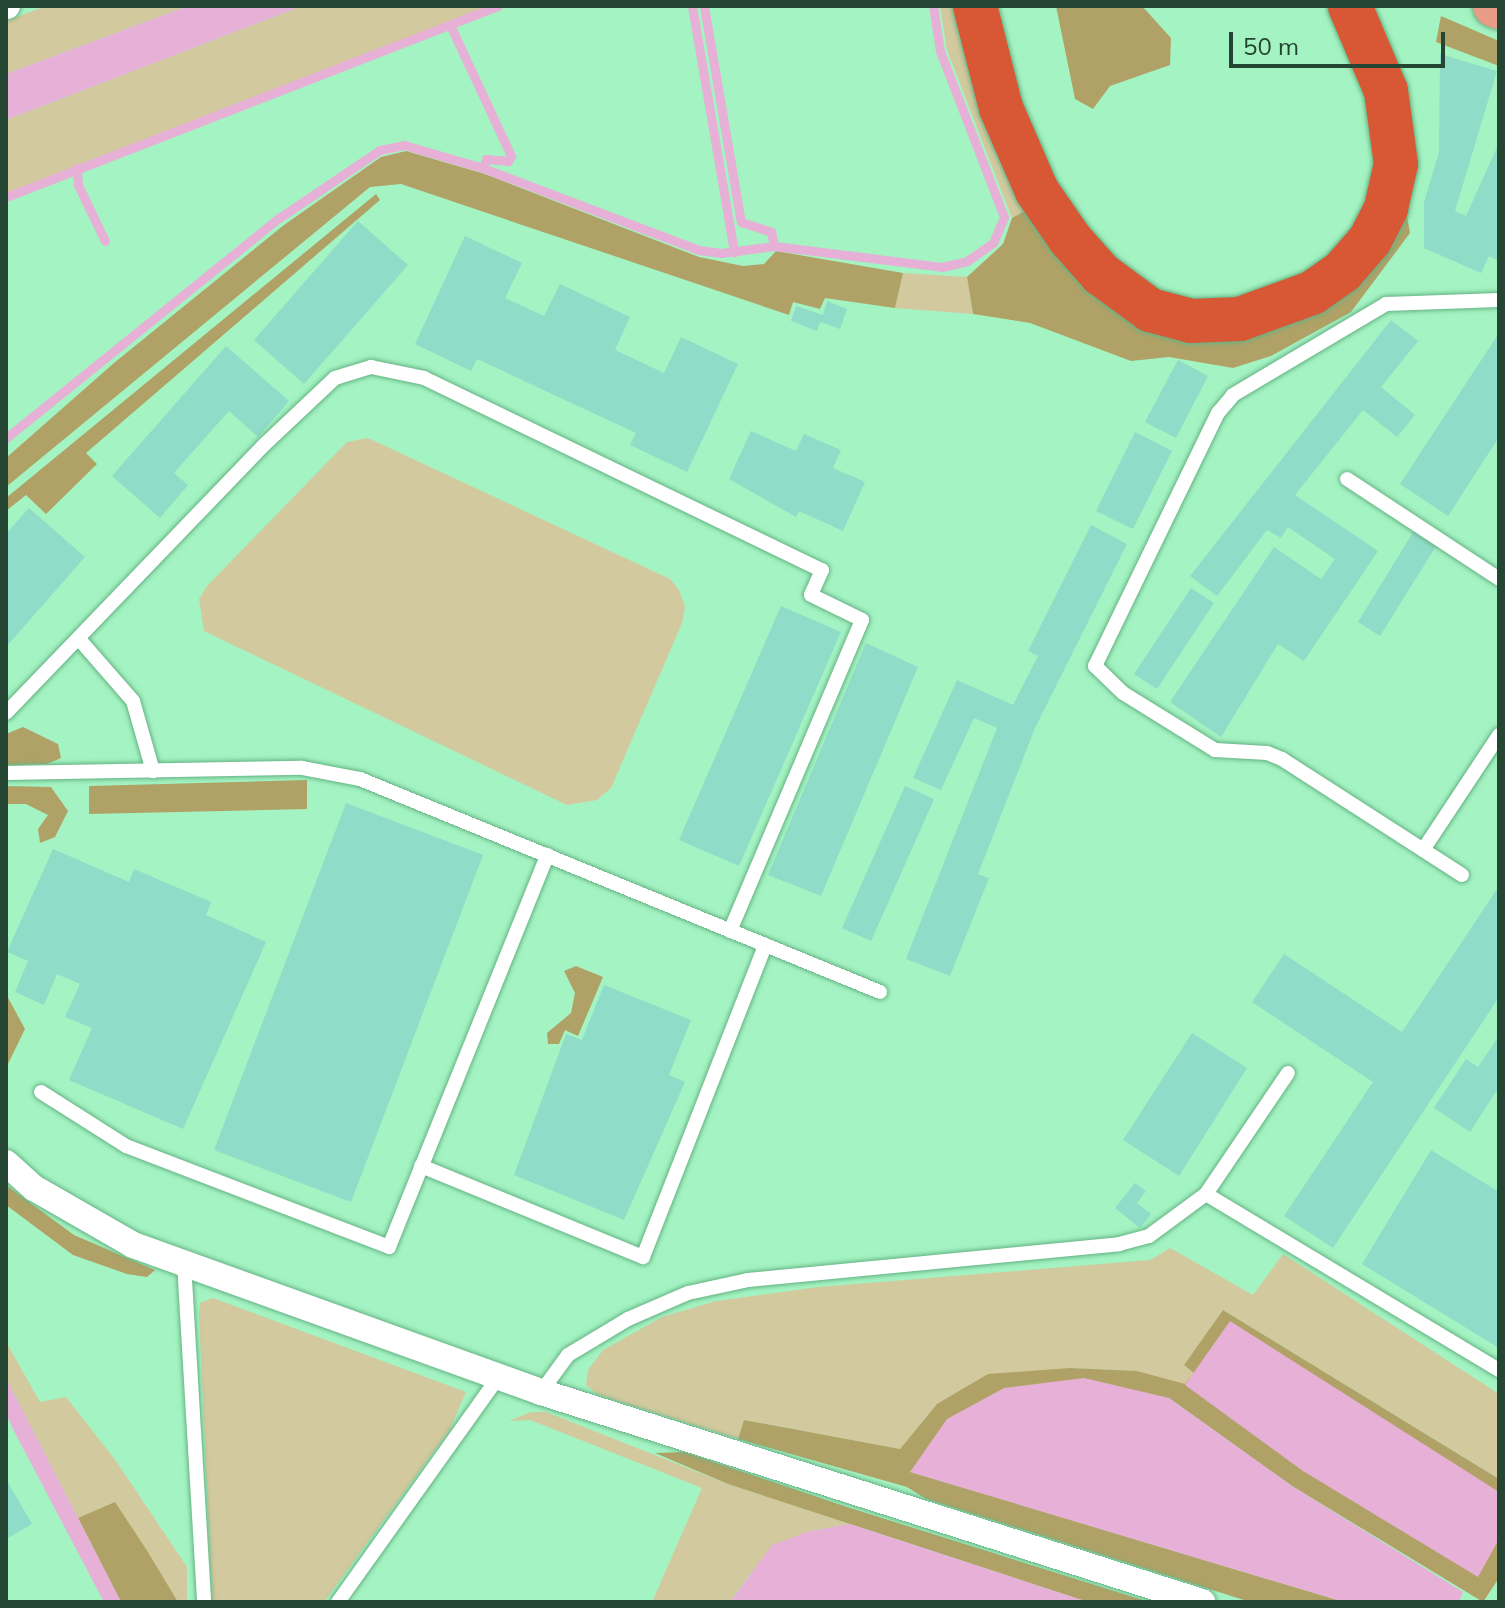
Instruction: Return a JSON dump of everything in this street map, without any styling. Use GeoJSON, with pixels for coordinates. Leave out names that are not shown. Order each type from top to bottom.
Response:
{"type":"FeatureCollection","features":[{"type":"Feature","properties":{"kind":"highway"},"geometry":{"type":"LineString","coordinates":[[975,6],[1001,108],[1037,191],[1070,239],[1101,274],[1150,310],[1191,321],[1240,319],[1312,293],[1343,271],[1370,240],[1386,208],[1396,164],[1386,91],[1350,6]]}},
{"type":"Feature","properties":{"kind":"street"},"geometry":{"type":"LineString","coordinates":[[6,1163],[77,1215],[133,1245],[541,1392],[1202,1602]]}},
{"type":"Feature","properties":{"kind":"lane"},"geometry":{"type":"LineString","coordinates":[[1462,875],[1282,759],[1267,753],[1215,750],[1123,693],[1095,666],[1218,413],[1233,395],[1386,304],[1499,300]]}},
{"type":"Feature","properties":{"kind":"lane"},"geometry":{"type":"LineString","coordinates":[[6,713],[265,444],[335,378],[371,367],[424,378],[822,570],[811,595],[862,620],[730,931]]}},
{"type":"Feature","properties":{"kind":"lane"},"geometry":{"type":"LineString","coordinates":[[1347,479],[1499,579]]}},
{"type":"Feature","properties":{"kind":"lane"},"geometry":{"type":"LineString","coordinates":[[79,639],[133,701],[153,771]]}},
{"type":"Feature","properties":{"kind":"lane"},"geometry":{"type":"LineString","coordinates":[[1423,850],[1499,735]]}},
{"type":"Feature","properties":{"kind":"lane"},"geometry":{"type":"LineString","coordinates":[[6,773],[302,768],[360,779],[880,992]]}},
{"type":"Feature","properties":{"kind":"lane"},"geometry":{"type":"LineString","coordinates":[[41,1092],[126,1146],[389,1247],[547,855]]}},
{"type":"Feature","properties":{"kind":"lane"},"geometry":{"type":"LineString","coordinates":[[421,1166],[643,1257],[765,945]]}},
{"type":"Feature","properties":{"kind":"lane"},"geometry":{"type":"LineString","coordinates":[[541,1392],[568,1355],[628,1319],[688,1293],[748,1280],[1119,1244],[1149,1236],[1206,1194],[1288,1073]]}},
{"type":"Feature","properties":{"kind":"lane"},"geometry":{"type":"LineString","coordinates":[[1206,1194],[1499,1370]]}},
{"type":"Feature","properties":{"kind":"lane"},"geometry":{"type":"LineString","coordinates":[[184,1263],[204,1602]]}},
{"type":"Feature","properties":{"kind":"lane"},"geometry":{"type":"LineString","coordinates":[[338,1602],[499,1376]]}},
{"type":"Feature","properties":{"kind":"shaded area"},"geometry":{"type":"Polygon","coordinates":[[[46,6],[188,6],[6,74],[6,21],[46,6]]]}},
{"type":"Feature","properties":{"kind":"shaded area"},"geometry":{"type":"Polygon","coordinates":[[[188,6],[302,6],[6,120],[6,74],[188,6]]]}},
{"type":"Feature","properties":{"kind":"shaded area"},"geometry":{"type":"Polygon","coordinates":[[[302,6],[490,6],[6,194],[6,120],[302,6]]]}},
{"type":"Feature","properties":{"kind":"shaded area"},"geometry":{"type":"Polygon","coordinates":[[[940,6],[962,6],[1034,206],[1012,218],[947,50],[940,6]]]}},
{"type":"Feature","properties":{"kind":"shaded area"},"geometry":{"type":"Polygon","coordinates":[[[1056,6],[1142,6],[1171,38],[1170,65],[1110,86],[1093,109],[1075,99],[1056,6]]]}},
{"type":"Feature","properties":{"kind":"shaded area"},"geometry":{"type":"Polygon","coordinates":[[[1441,16],[1499,41],[1499,66],[1436,42],[1441,16]]]}},
{"type":"Feature","properties":{"kind":"shaded area"},"geometry":{"type":"Polygon","coordinates":[[[406,151],[485,174],[699,257],[743,266],[764,264],[776,251],[903,273],[895,308],[825,298],[820,309],[793,302],[789,315],[401,184],[370,187],[6,487],[6,458],[114,363],[284,225],[381,157],[406,151]]]}},
{"type":"Feature","properties":{"kind":"shaded area"},"geometry":{"type":"Polygon","coordinates":[[[376,194],[380,200],[86,453],[97,464],[46,514],[26,495],[6,511],[6,498],[376,194]]]}},
{"type":"Feature","properties":{"kind":"shaded area"},"geometry":{"type":"Polygon","coordinates":[[[1034,206],[1060,247],[1242,329],[1399,206],[1407,216],[1410,233],[1351,312],[1271,356],[1233,368],[1169,357],[1131,361],[1030,323],[973,314],[967,277],[1003,244],[1012,218],[1034,206]]]}},
{"type":"Feature","properties":{"kind":"shaded area"},"geometry":{"type":"Polygon","coordinates":[[[903,273],[967,277],[973,314],[895,308],[903,273]]]}},
{"type":"Feature","properties":{"kind":"shaded area"},"geometry":{"type":"Polygon","coordinates":[[[368,438],[670,579],[679,590],[685,606],[682,623],[611,788],[597,800],[567,805],[204,631],[199,599],[207,586],[347,442],[368,438]]]}},
{"type":"Feature","properties":{"kind":"shaded area"},"geometry":{"type":"Polygon","coordinates":[[[23,727],[58,744],[61,758],[47,764],[6,765],[6,734],[23,727]]]}},
{"type":"Feature","properties":{"kind":"shaded area"},"geometry":{"type":"Polygon","coordinates":[[[307,780],[307,809],[89,814],[89,786],[307,780]]]}},
{"type":"Feature","properties":{"kind":"shaded area"},"geometry":{"type":"Polygon","coordinates":[[[6,786],[51,787],[68,811],[55,837],[40,843],[38,829],[48,815],[26,804],[6,804],[6,786]]]}},
{"type":"Feature","properties":{"kind":"shaded area"},"geometry":{"type":"Polygon","coordinates":[[[576,966],[603,977],[578,1036],[565,1030],[559,1044],[548,1044],[547,1033],[571,1013],[575,993],[564,971],[576,966]]]}},
{"type":"Feature","properties":{"kind":"shaded area"},"geometry":{"type":"Polygon","coordinates":[[[6,994],[25,1029],[6,1068],[6,994]]]}},
{"type":"Feature","properties":{"kind":"shaded area"},"geometry":{"type":"Polygon","coordinates":[[[6,1185],[74,1235],[155,1270],[147,1277],[127,1274],[73,1255],[6,1205],[6,1185]]]}},
{"type":"Feature","properties":{"kind":"shaded area"},"geometry":{"type":"Polygon","coordinates":[[[1170,1248],[1253,1295],[1283,1254],[1499,1394],[1499,1479],[1223,1310],[1185,1365],[1194,1373],[1185,1385],[1137,1371],[1070,1368],[937,1404],[900,1449],[744,1420],[738,1439],[598,1395],[586,1385],[588,1370],[603,1350],[662,1317],[716,1301],[818,1287],[1150,1260],[1170,1248]]]}},
{"type":"Feature","properties":{"kind":"shaded area"},"geometry":{"type":"Polygon","coordinates":[[[213,1298],[466,1392],[449,1431],[324,1602],[212,1602],[199,1314],[200,1303],[213,1298]]]}},
{"type":"Feature","properties":{"kind":"shaded area"},"geometry":{"type":"Polygon","coordinates":[[[1223,1310],[1499,1479],[1499,1578],[1483,1602],[1292,1486],[1169,1398],[911,1472],[1344,1602],[1250,1602],[926,1499],[907,1487],[738,1439],[744,1420],[900,1449],[937,1404],[988,1374],[1070,1368],[1137,1371],[1185,1384],[1194,1373],[1184,1365],[1223,1310]]]}},
{"type":"Feature","properties":{"kind":"shaded area"},"geometry":{"type":"Polygon","coordinates":[[[1230,1321],[1499,1492],[1499,1539],[1478,1577],[1303,1471],[1185,1385],[1230,1321]]]}},
{"type":"Feature","properties":{"kind":"shaded area"},"geometry":{"type":"Polygon","coordinates":[[[6,1342],[40,1402],[66,1397],[116,1461],[187,1567],[187,1602],[178,1602],[115,1503],[78,1518],[6,1378],[6,1342]]]}},
{"type":"Feature","properties":{"kind":"shaded area"},"geometry":{"type":"Polygon","coordinates":[[[6,1378],[121,1602],[104,1602],[15,1433],[6,1414],[6,1378]]]}},
{"type":"Feature","properties":{"kind":"shaded area"},"geometry":{"type":"Polygon","coordinates":[[[1084,1378],[1169,1398],[1292,1486],[1463,1592],[1459,1602],[1344,1602],[910,1472],[947,1419],[1004,1388],[1084,1378]]]}},
{"type":"Feature","properties":{"kind":"shaded area"},"geometry":{"type":"Polygon","coordinates":[[[531,1412],[546,1412],[728,1484],[850,1524],[810,1531],[749,1575],[730,1602],[652,1602],[702,1488],[530,1420],[509,1421],[531,1412]]]}},
{"type":"Feature","properties":{"kind":"shaded area"},"geometry":{"type":"Polygon","coordinates":[[[684,1452],[1149,1602],[1088,1602],[728,1484],[655,1453],[684,1452]]]}},
{"type":"Feature","properties":{"kind":"shaded area"},"geometry":{"type":"Polygon","coordinates":[[[115,1502],[178,1602],[121,1602],[78,1518],[115,1502]]]}},
{"type":"Feature","properties":{"kind":"shaded area"},"geometry":{"type":"Polygon","coordinates":[[[850,1524],[1088,1602],[730,1602],[772,1545],[810,1531],[850,1524]]]}},
{"type":"Feature","properties":{"kind":"building"},"geometry":{"type":"Polygon","coordinates":[[[1440,54],[1497,71],[1455,211],[1466,216],[1499,143],[1499,261],[1489,256],[1481,273],[1424,248],[1424,202],[1439,152],[1440,54]]]}},
{"type":"Feature","properties":{"kind":"building"},"geometry":{"type":"Polygon","coordinates":[[[358,221],[408,265],[304,384],[254,340],[358,221]]]}},
{"type":"Feature","properties":{"kind":"building"},"geometry":{"type":"Polygon","coordinates":[[[465,236],[522,263],[505,298],[544,316],[560,284],[630,317],[615,350],[664,373],[681,337],[738,364],[687,472],[630,445],[636,433],[477,359],[471,371],[415,344],[465,236]]]}},
{"type":"Feature","properties":{"kind":"building"},"geometry":{"type":"Polygon","coordinates":[[[827,301],[847,309],[840,329],[820,322],[817,331],[791,321],[796,306],[823,315],[827,301]]]}},
{"type":"Feature","properties":{"kind":"building"},"geometry":{"type":"Polygon","coordinates":[[[1391,320],[1418,341],[1381,387],[1415,415],[1397,437],[1363,410],[1295,495],[1378,551],[1304,661],[1278,644],[1221,737],[1170,702],[1274,547],[1321,579],[1335,559],[1288,527],[1281,538],[1267,530],[1217,596],[1190,576],[1391,320]]]}},
{"type":"Feature","properties":{"kind":"building"},"geometry":{"type":"Polygon","coordinates":[[[1499,333],[1499,437],[1448,516],[1400,484],[1499,333]]]}},
{"type":"Feature","properties":{"kind":"building"},"geometry":{"type":"Polygon","coordinates":[[[226,346],[289,401],[258,437],[229,411],[174,473],[188,485],[160,518],[112,476],[226,346]]]}},
{"type":"Feature","properties":{"kind":"building"},"geometry":{"type":"Polygon","coordinates":[[[1178,360],[1208,376],[1176,438],[1145,422],[1178,360]]]}},
{"type":"Feature","properties":{"kind":"building"},"geometry":{"type":"Polygon","coordinates":[[[751,431],[796,451],[804,434],[841,450],[833,468],[865,482],[843,531],[799,511],[796,517],[729,479],[751,431]]]}},
{"type":"Feature","properties":{"kind":"building"},"geometry":{"type":"Polygon","coordinates":[[[1135,432],[1172,451],[1133,529],[1096,511],[1135,432]]]}},
{"type":"Feature","properties":{"kind":"building"},"geometry":{"type":"Polygon","coordinates":[[[29,508],[85,557],[6,647],[6,534],[29,508]]]}},
{"type":"Feature","properties":{"kind":"building"},"geometry":{"type":"Polygon","coordinates":[[[1091,525],[1127,544],[1035,728],[978,874],[989,878],[950,976],[906,959],[997,728],[974,718],[941,790],[913,778],[957,680],[1013,705],[1038,656],[1028,651],[1091,525]]]}},
{"type":"Feature","properties":{"kind":"building"},"geometry":{"type":"Polygon","coordinates":[[[1415,529],[1438,543],[1380,636],[1358,622],[1415,529]]]}},
{"type":"Feature","properties":{"kind":"building"},"geometry":{"type":"Polygon","coordinates":[[[1191,588],[1214,603],[1157,689],[1134,674],[1191,588]]]}},
{"type":"Feature","properties":{"kind":"building"},"geometry":{"type":"Polygon","coordinates":[[[781,606],[841,632],[739,866],[679,840],[781,606]]]}},
{"type":"Feature","properties":{"kind":"building"},"geometry":{"type":"Polygon","coordinates":[[[866,643],[918,667],[821,896],[768,875],[866,643]]]}},
{"type":"Feature","properties":{"kind":"building"},"geometry":{"type":"Polygon","coordinates":[[[905,786],[934,799],[871,941],[842,928],[905,786]]]}},
{"type":"Feature","properties":{"kind":"building"},"geometry":{"type":"Polygon","coordinates":[[[346,803],[483,855],[351,1202],[214,1150],[346,803]]]}},
{"type":"Feature","properties":{"kind":"building"},"geometry":{"type":"Polygon","coordinates":[[[53,849],[129,882],[134,869],[211,902],[206,915],[266,942],[183,1129],[69,1080],[92,1028],[65,1017],[80,984],[57,974],[44,1005],[15,992],[28,961],[7,952],[53,849]]]}},
{"type":"Feature","properties":{"kind":"building"},"geometry":{"type":"Polygon","coordinates":[[[1499,886],[1499,997],[1333,1248],[1284,1216],[1373,1082],[1252,1002],[1284,954],[1402,1032],[1499,886]]]}},
{"type":"Feature","properties":{"kind":"building"},"geometry":{"type":"Polygon","coordinates":[[[604,985],[691,1020],[669,1075],[685,1082],[624,1220],[514,1175],[566,1034],[582,1040],[604,985]]]}},
{"type":"Feature","properties":{"kind":"building"},"geometry":{"type":"Polygon","coordinates":[[[1192,1033],[1247,1068],[1179,1176],[1123,1140],[1192,1033]]]}},
{"type":"Feature","properties":{"kind":"building"},"geometry":{"type":"Polygon","coordinates":[[[1499,1036],[1499,1087],[1470,1132],[1434,1108],[1466,1059],[1478,1067],[1499,1036]]]}},
{"type":"Feature","properties":{"kind":"building"},"geometry":{"type":"Polygon","coordinates":[[[1431,1150],[1499,1192],[1499,1348],[1362,1264],[1431,1150]]]}},
{"type":"Feature","properties":{"kind":"building"},"geometry":{"type":"Polygon","coordinates":[[[1135,1183],[1146,1191],[1137,1203],[1151,1214],[1140,1228],[1115,1208],[1135,1183]]]}},
{"type":"Feature","properties":{"kind":"building"},"geometry":{"type":"Polygon","coordinates":[[[6,1479],[32,1524],[6,1539],[6,1479]]]}},
{"type":"Feature","properties":{"kind":"waterway"},"geometry":{"type":"LineString","coordinates":[[6,197],[498,6]]}},
{"type":"Feature","properties":{"kind":"waterway"},"geometry":{"type":"LineString","coordinates":[[692,6],[734,252]]}},
{"type":"Feature","properties":{"kind":"waterway"},"geometry":{"type":"LineString","coordinates":[[704,6],[741,222],[771,232],[774,246]]}},
{"type":"Feature","properties":{"kind":"waterway"},"geometry":{"type":"LineString","coordinates":[[6,438],[279,218],[380,150],[404,145],[483,168],[699,250],[721,253],[774,246],[942,267],[967,261],[993,243],[1004,217],[940,51],[933,6]]}},
{"type":"Feature","properties":{"kind":"waterway"},"geometry":{"type":"LineString","coordinates":[[450,25],[511,156],[508,161],[486,159],[483,168]]}},
{"type":"Feature","properties":{"kind":"waterway"},"geometry":{"type":"LineString","coordinates":[[77,168],[78,185],[105,241]]}}]}
